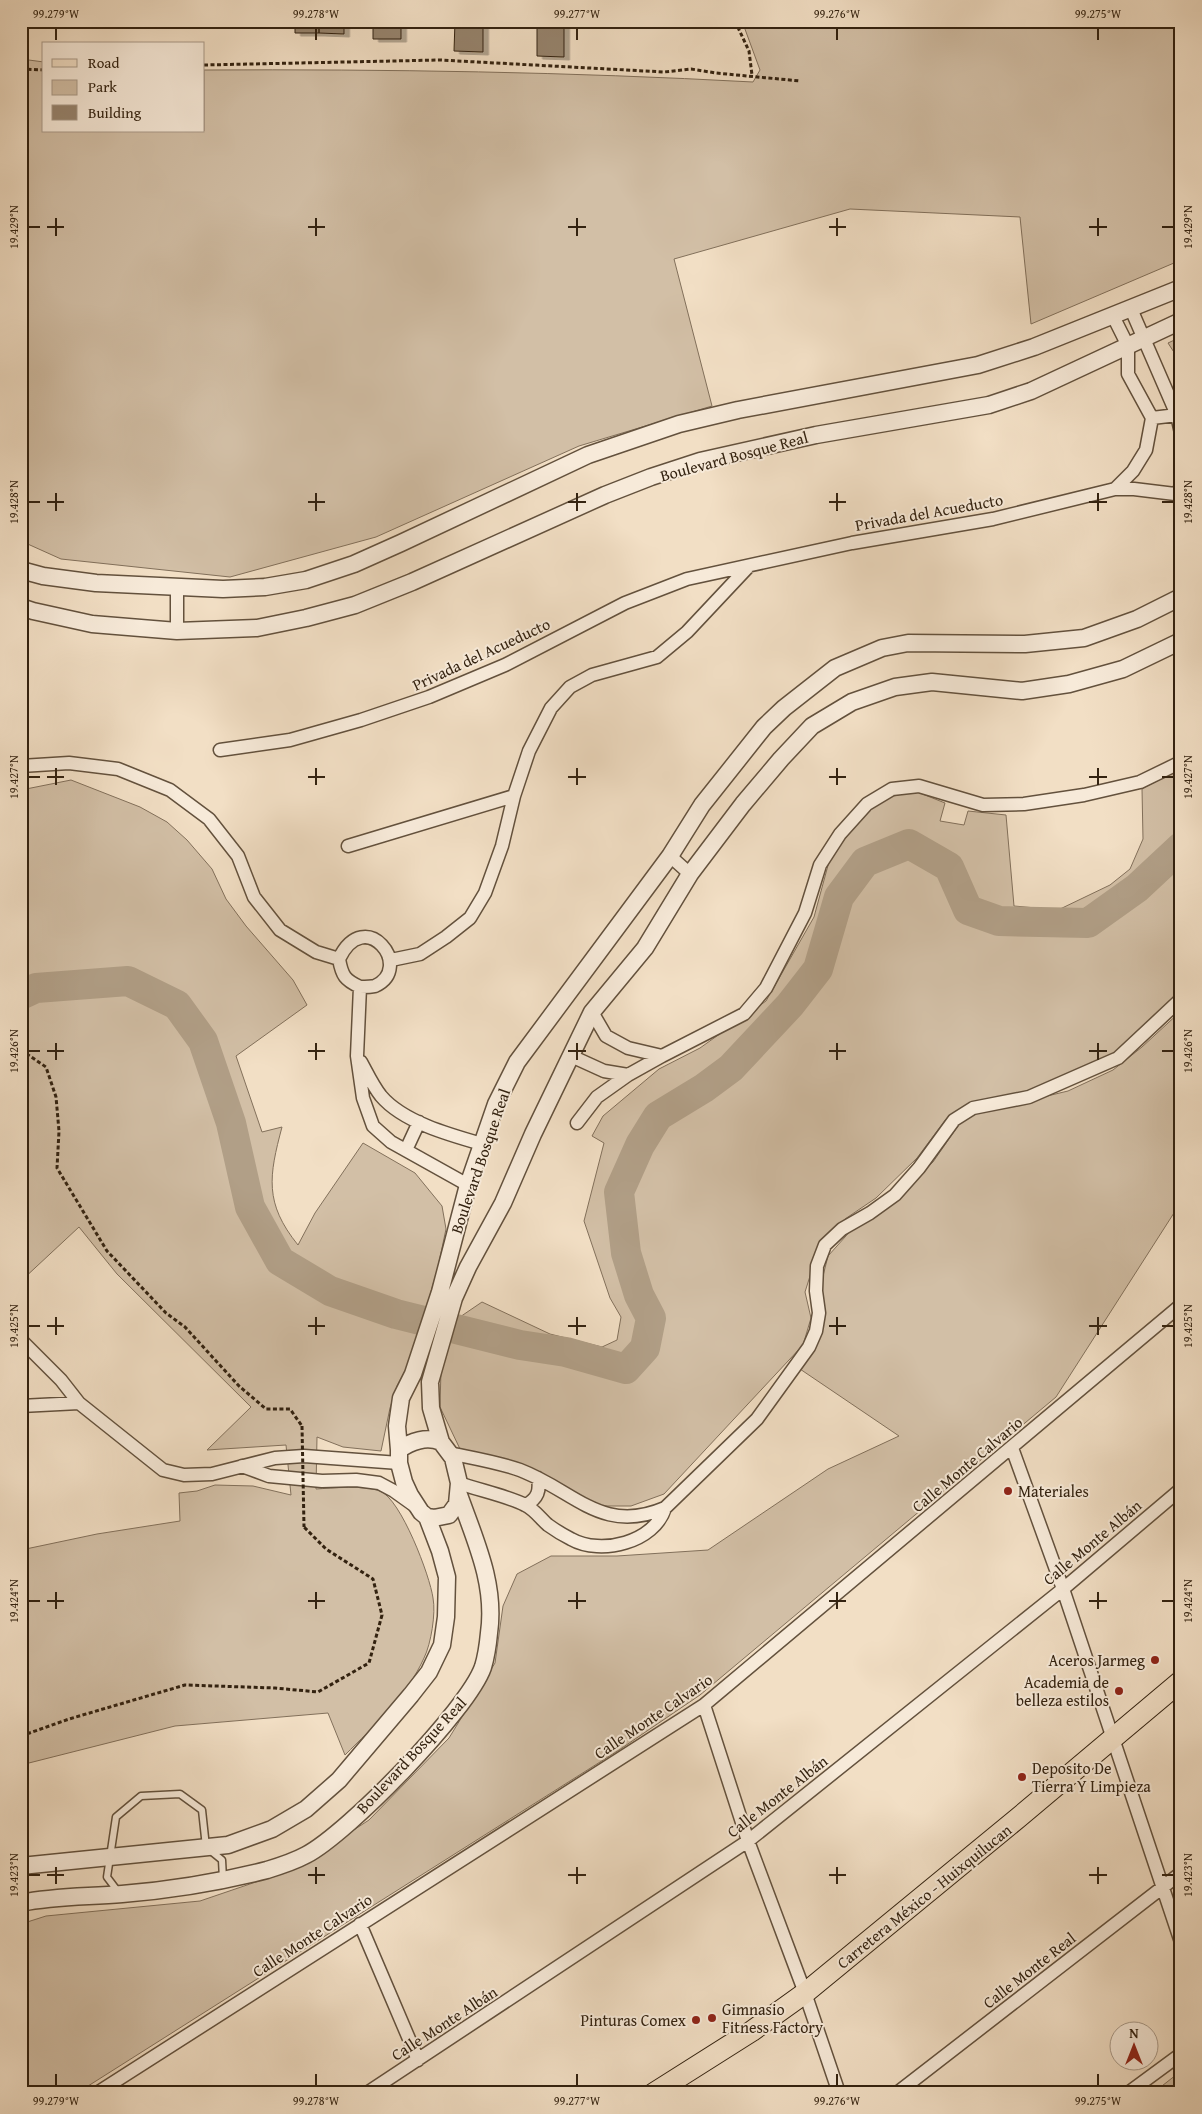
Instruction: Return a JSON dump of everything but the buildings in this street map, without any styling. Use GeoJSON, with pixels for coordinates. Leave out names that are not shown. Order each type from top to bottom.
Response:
{"type":"FeatureCollection","features":[{"type":"Feature","properties":{"kind":"main road","name":"Carretera México - Huixquilucan"},"geometry":{"type":"LineString","coordinates":[[654,2093],[752,2031],[805,1994],[1181,1681]]}},
{"type":"Feature","properties":{"kind":"street"},"geometry":{"type":"LineString","coordinates":[[21,570],[43,576],[96,584],[223,589],[265,587],[306,580],[330,573],[401,543],[588,456],[679,424],[738,410],[978,365],[1034,347],[1181,288]]}},
{"type":"Feature","properties":{"kind":"street"},"geometry":{"type":"LineString","coordinates":[[1131,308],[1177,414],[1181,433]]}},
{"type":"Feature","properties":{"kind":"street"},"geometry":{"type":"LineString","coordinates":[[1113,316],[1128,346],[1128,374],[1152,418],[1146,450],[1133,471],[1115,489]]}},
{"type":"Feature","properties":{"kind":"street","name":"Boulevard Bosque Real"},"geometry":{"type":"LineString","coordinates":[[21,607],[92,624],[177,631],[257,628],[306,618],[355,605],[469,557],[605,495],[651,477],[700,461],[816,435],[989,405],[1031,391],[1181,321]]}},
{"type":"Feature","properties":{"kind":"street"},"geometry":{"type":"LineString","coordinates":[[1152,418],[1177,414]]}},
{"type":"Feature","properties":{"kind":"street","name":"Privada del Acueducto"},"geometry":{"type":"LineString","coordinates":[[220,750],[290,740],[429,698],[505,664],[625,603],[687,579],[852,543],[993,519],[1115,489],[1134,489],[1175,494],[1181,488]]}},
{"type":"Feature","properties":{"kind":"street"},"geometry":{"type":"LineString","coordinates":[[390,960],[420,954],[470,918],[485,892],[502,846],[514,796],[529,751],[551,708],[570,687],[592,675],[657,657],[687,632],[749,566]]}},
{"type":"Feature","properties":{"kind":"street"},"geometry":{"type":"LineString","coordinates":[[177,587],[177,631]]}},
{"type":"Feature","properties":{"kind":"street","name":"Boulevard Bosque Real"},"geometry":{"type":"LineString","coordinates":[[445,1448],[431,1408],[430,1382],[468,1185],[496,1104],[517,1062],[670,856],[702,805],[764,727],[784,708],[835,668],[882,648],[908,643],[1025,644],[1084,638],[1137,620],[1181,597]]}},
{"type":"Feature","properties":{"kind":"street","name":"Boulevard Bosque Real"},"geometry":{"type":"LineString","coordinates":[[399,1457],[396,1426],[401,1398],[447,1295],[468,1267],[503,1203],[592,1012],[645,948],[690,874],[743,804],[812,726],[852,702],[895,687],[932,682],[1022,691],[1069,684],[1123,669],[1181,641]]}},
{"type":"Feature","properties":{"kind":"street"},"geometry":{"type":"LineString","coordinates":[[577,1123],[598,1097],[628,1075],[744,1014],[766,988],[805,913],[820,865],[840,834],[867,804],[892,789],[919,786],[983,805],[1024,804],[1084,795],[1140,782],[1181,762]]}},
{"type":"Feature","properties":{"kind":"street"},"geometry":{"type":"LineString","coordinates":[[21,766],[69,763],[118,770],[170,790],[209,819],[238,856],[254,897],[280,930],[316,952],[340,959]]}},
{"type":"Feature","properties":{"kind":"street"},"geometry":{"type":"LineString","coordinates":[[348,846],[514,796]]}},
{"type":"Feature","properties":{"kind":"street"},"geometry":{"type":"LineString","coordinates":[[670,856],[690,874]]}},
{"type":"Feature","properties":{"kind":"street"},"geometry":{"type":"LineString","coordinates":[[358,938],[373,938],[385,946],[390,960],[387,975],[375,986],[360,987],[348,982],[341,971],[340,959],[346,946],[358,938]]}},
{"type":"Feature","properties":{"kind":"street"},"geometry":{"type":"LineString","coordinates":[[360,987],[357,1056],[363,1098],[373,1126],[391,1142],[468,1185]]}},
{"type":"Feature","properties":{"kind":"street"},"geometry":{"type":"LineString","coordinates":[[459,1489],[526,1505],[550,1527],[573,1541],[590,1545],[608,1546],[628,1542],[646,1533],[662,1518],[666,1508],[757,1418],[809,1347],[816,1331],[819,1312],[816,1291],[817,1266],[825,1245],[842,1229],[870,1213],[895,1195],[919,1168],[954,1120],[973,1108],[1028,1097],[1118,1058],[1181,999]]}},
{"type":"Feature","properties":{"kind":"street"},"geometry":{"type":"LineString","coordinates":[[592,1012],[606,1036],[628,1048],[662,1056]]}},
{"type":"Feature","properties":{"kind":"street"},"geometry":{"type":"LineString","coordinates":[[357,1056],[381,1096],[402,1113],[435,1131],[482,1144]]}},
{"type":"Feature","properties":{"kind":"street"},"geometry":{"type":"LineString","coordinates":[[571,1056],[604,1071],[628,1075]]}},
{"type":"Feature","properties":{"kind":"street"},"geometry":{"type":"LineString","coordinates":[[406,1150],[419,1122]]}},
{"type":"Feature","properties":{"kind":"street","name":"Calle Monte Calvario"},"geometry":{"type":"LineString","coordinates":[[98,2093],[704,1705],[1181,1305]]}},
{"type":"Feature","properties":{"kind":"street"},"geometry":{"type":"LineString","coordinates":[[21,1340],[61,1380],[79,1403],[163,1470],[184,1475],[212,1474],[275,1458],[304,1456],[399,1457],[416,1441],[430,1439],[445,1448],[500,1464],[538,1478],[559,1488],[597,1512],[616,1517],[634,1517],[666,1508]]}},
{"type":"Feature","properties":{"kind":"street"},"geometry":{"type":"LineString","coordinates":[[21,1406],[79,1403]]}},
{"type":"Feature","properties":{"kind":"street"},"geometry":{"type":"LineString","coordinates":[[241,1466],[269,1476],[379,1483],[394,1490],[422,1512],[442,1517],[449,1515],[457,1504],[459,1489],[453,1458],[445,1448]]}},
{"type":"Feature","properties":{"kind":"street"},"geometry":{"type":"LineString","coordinates":[[1012,1448],[1063,1589],[1181,1942]]}},
{"type":"Feature","properties":{"kind":"street"},"geometry":{"type":"LineString","coordinates":[[21,1866],[228,1845],[272,1829],[306,1809],[339,1780],[429,1672],[442,1645],[446,1617],[447,1577],[440,1551],[422,1512],[404,1482],[399,1457]]}},
{"type":"Feature","properties":{"kind":"street"},"geometry":{"type":"LineString","coordinates":[[526,1505],[535,1500],[540,1490],[538,1478]]}},
{"type":"Feature","properties":{"kind":"street","name":"Boulevard Bosque Real"},"geometry":{"type":"LineString","coordinates":[[21,1903],[48,1898],[173,1889],[268,1869],[306,1854],[346,1825],[415,1755],[465,1699],[483,1667],[489,1632],[490,1599],[484,1563],[459,1489]]}},
{"type":"Feature","properties":{"kind":"street","name":"Calle Monte Albán"},"geometry":{"type":"LineString","coordinates":[[367,2093],[748,1841],[1063,1589],[1181,1489]]}},
{"type":"Feature","properties":{"kind":"street"},"geometry":{"type":"LineString","coordinates":[[704,1705],[748,1841],[805,1994],[838,2093]]}},
{"type":"Feature","properties":{"kind":"street","name":"Calle Monte Real"},"geometry":{"type":"LineString","coordinates":[[897,2093],[1181,1873]]}},
{"type":"Feature","properties":{"kind":"street"},"geometry":{"type":"LineString","coordinates":[[360,1924],[418,2060]]}},
{"type":"Feature","properties":{"kind":"street"},"geometry":{"type":"LineString","coordinates":[[1128,2093],[1181,2054]]}},
{"type":"Feature","properties":{"kind":"lane"},"geometry":{"type":"LineString","coordinates":[[120,1894],[107,1877],[116,1817],[141,1796],[180,1794],[202,1810],[206,1847],[222,1860],[223,1879]]}},
{"type":"Feature","properties":{"kind":"path"},"geometry":{"type":"LineString","coordinates":[[735,21],[749,51],[752,75]]}},
{"type":"Feature","properties":{"kind":"path"},"geometry":{"type":"LineString","coordinates":[[205,65],[440,60],[664,72],[691,69],[800,81]]}},
{"type":"Feature","properties":{"kind":"path"},"geometry":{"type":"LineString","coordinates":[[21,69],[42,70]]}},
{"type":"Feature","properties":{"kind":"path"},"geometry":{"type":"LineString","coordinates":[[21,1050],[46,1067],[56,1097],[59,1131],[58,1168],[107,1251],[166,1313],[185,1327],[239,1386],[266,1409],[290,1410],[302,1426],[304,1527],[326,1549],[373,1579],[382,1615],[369,1663],[318,1692],[275,1688],[185,1685],[70,1719],[21,1736]]}},
{"type":"Feature","properties":{"kind":"green space"},"geometry":{"type":"Polygon","coordinates":[[[742,21],[1181,21],[1181,260],[1031,324],[1020,217],[850,209],[674,259],[712,406],[579,446],[376,537],[230,577],[61,559],[21,541],[21,59],[42,62],[42,132],[205,132],[205,70],[478,72],[753,82],[760,70],[742,21]]]}},
{"type":"Feature","properties":{"kind":"green space"},"geometry":{"type":"Polygon","coordinates":[[[1181,337],[1181,363],[1168,343],[1181,337]]]}},
{"type":"Feature","properties":{"kind":"green space"},"geometry":{"type":"Polygon","coordinates":[[[1181,769],[1181,993],[1116,1053],[1064,1078],[946,1119],[917,1158],[876,1198],[845,1219],[820,1244],[805,1292],[811,1318],[803,1345],[664,1494],[631,1506],[598,1506],[523,1466],[460,1449],[440,1407],[441,1369],[457,1319],[482,1302],[550,1334],[602,1347],[617,1340],[621,1317],[610,1298],[584,1221],[604,1143],[592,1136],[603,1116],[659,1069],[700,1048],[766,1001],[814,917],[830,858],[864,814],[881,799],[915,791],[945,803],[940,821],[964,825],[968,811],[1006,815],[1014,906],[1058,910],[1110,885],[1130,869],[1143,839],[1142,789],[1181,769]]]}},
{"type":"Feature","properties":{"kind":"green space"},"geometry":{"type":"Polygon","coordinates":[[[71,780],[140,807],[167,822],[187,840],[212,869],[226,899],[246,926],[293,980],[307,1005],[236,1056],[262,1132],[282,1127],[274,1160],[272,1189],[279,1216],[298,1245],[315,1213],[363,1143],[415,1173],[442,1206],[446,1229],[438,1267],[413,1355],[397,1386],[390,1408],[381,1451],[343,1447],[317,1437],[316,1489],[366,1488],[380,1491],[388,1497],[397,1508],[413,1539],[431,1587],[434,1604],[429,1645],[417,1672],[389,1710],[345,1755],[328,1713],[175,1726],[21,1765],[21,1550],[97,1534],[180,1521],[179,1493],[197,1491],[215,1485],[253,1486],[291,1495],[286,1445],[207,1450],[251,1407],[117,1274],[79,1227],[21,1281],[21,790],[71,780]]]}},
{"type":"Feature","properties":{"kind":"green space"},"geometry":{"type":"Polygon","coordinates":[[[1181,1011],[1181,1202],[1056,1397],[700,1695],[619,1750],[77,2093],[21,2093],[21,1924],[46,1916],[200,1901],[294,1869],[369,1820],[449,1738],[495,1663],[503,1606],[517,1574],[551,1556],[617,1556],[708,1550],[828,1469],[899,1436],[797,1367],[817,1340],[821,1284],[828,1256],[854,1227],[895,1199],[933,1162],[960,1123],[988,1107],[1014,1104],[1068,1091],[1113,1070],[1142,1047],[1181,1011]]]}},
{"type":"Feature","properties":{"kind":"green space"},"geometry":{"type":"Polygon","coordinates":[[[1181,2071],[1181,2093],[1153,2093],[1181,2071]]]}},
{"type":"Feature","properties":{"kind":"waterway"},"geometry":{"type":"LineString","coordinates":[[21,995],[36,988],[128,981],[177,1005],[203,1041],[231,1123],[250,1207],[280,1261],[330,1291],[396,1314],[520,1345],[566,1352],[626,1369],[645,1348],[651,1318],[639,1295],[626,1253],[619,1192],[640,1145],[658,1116],[704,1088],[731,1068],[790,1005],[818,969],[839,897],[865,862],[909,844],[949,867],[968,910],[999,921],[1088,923],[1137,888],[1181,847]]}},
{"type":"Feature","properties":{"kind":"place","name":"Materiales"},"geometry":{"type":"Point","coordinates":[1008,1491]}},
{"type":"Feature","properties":{"kind":"place","name":"Aceros Jarmeg"},"geometry":{"type":"Point","coordinates":[1155,1660]}},
{"type":"Feature","properties":{"kind":"place","name":"Academia de belleza estilos"},"geometry":{"type":"Point","coordinates":[1119,1691]}},
{"type":"Feature","properties":{"kind":"place","name":"Deposito De Tierra Y Limpieza"},"geometry":{"type":"Point","coordinates":[1022,1777]}},
{"type":"Feature","properties":{"kind":"place","name":"Gimnasio Fitness Factory"},"geometry":{"type":"Point","coordinates":[712,2018]}},
{"type":"Feature","properties":{"kind":"place","name":"Pinturas Comex"},"geometry":{"type":"Point","coordinates":[696,2020]}}]}
